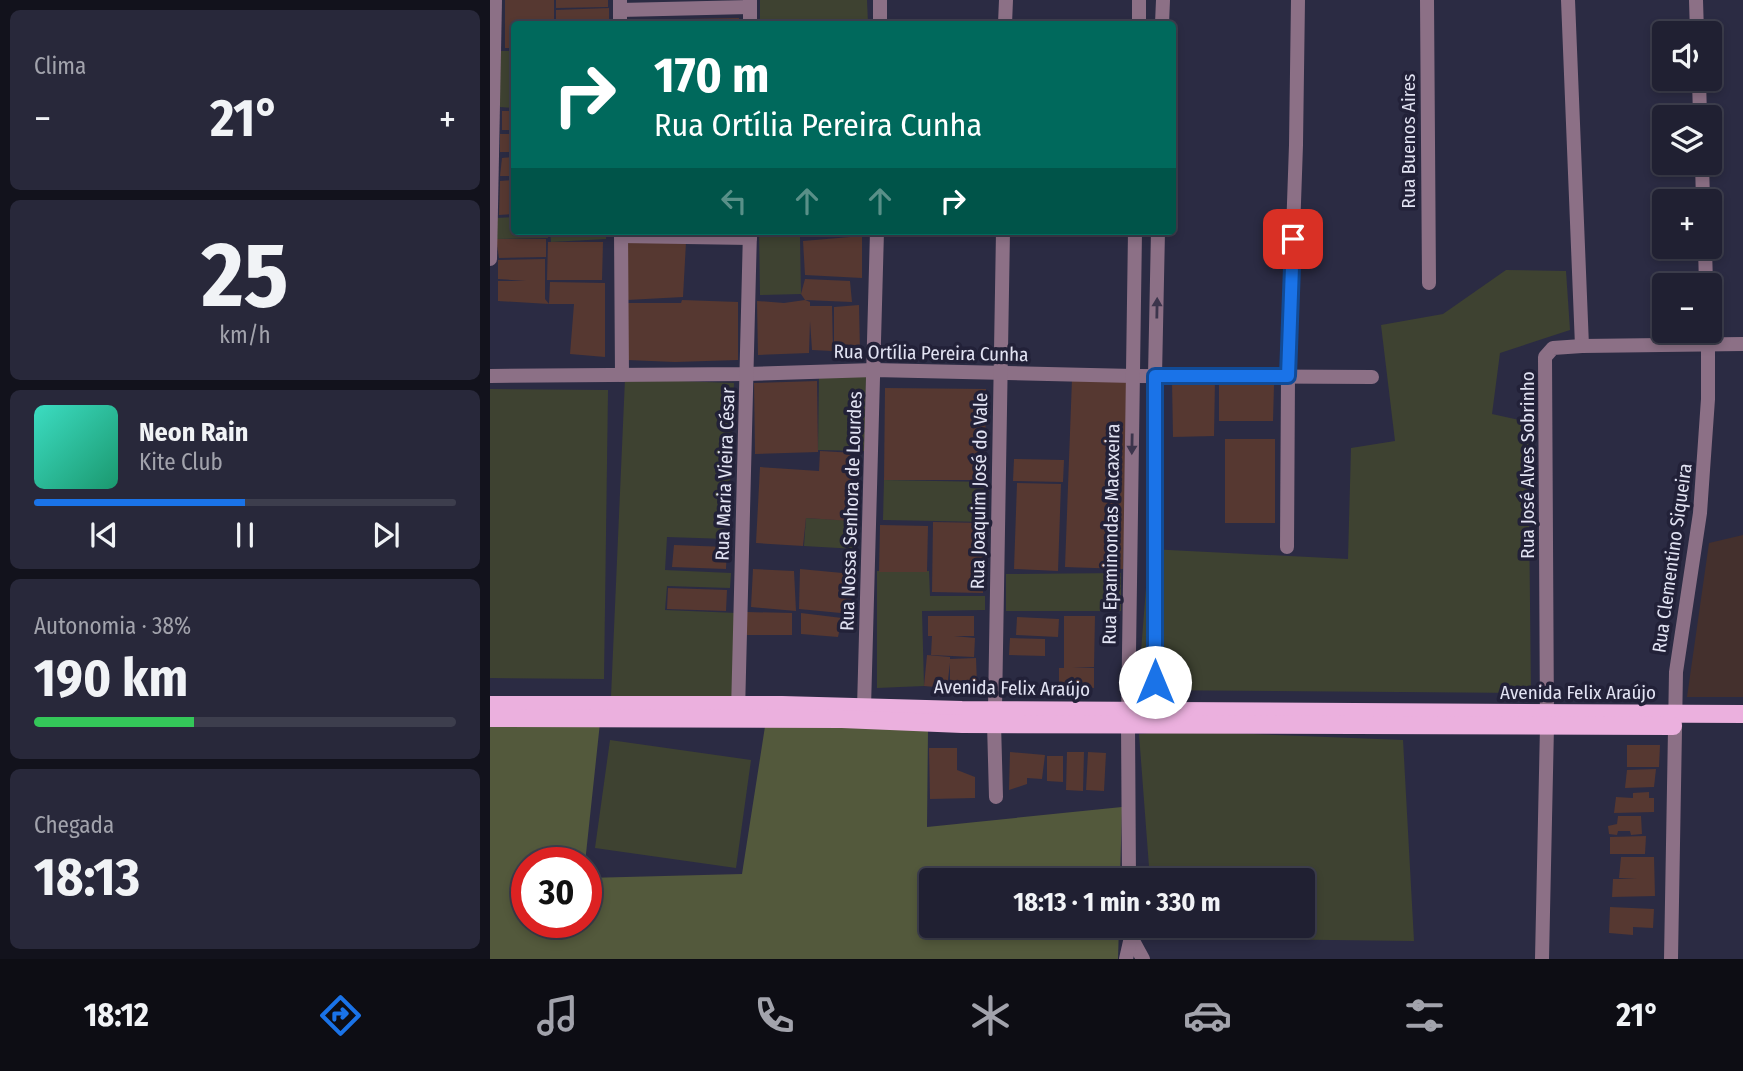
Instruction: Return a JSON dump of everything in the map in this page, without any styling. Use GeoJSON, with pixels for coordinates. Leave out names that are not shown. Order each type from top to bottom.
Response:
{"type":"FeatureCollection","features":[{"type":"Feature","properties":{"kind":"main road","name":"Avenida Felix Araújo"},"geometry":{"type":"LineString","coordinates":[[490,705],[995,716],[1674,720],[1743,726]]}},
{"type":"Feature","properties":{"kind":"main road","name":"Avenida Felix Araújo"},"geometry":{"type":"LineString","coordinates":[[490,718],[864,708],[995,716]]}},
{"type":"Feature","properties":{"kind":"main road","name":"Avenida Felix Araújo"},"geometry":{"type":"LineString","coordinates":[[1674,720],[1743,714]]}},
{"type":"Feature","properties":{"kind":"street"},"geometry":{"type":"LineString","coordinates":[[490,259],[495,0]]}},
{"type":"Feature","properties":{"kind":"street"},"geometry":{"type":"LineString","coordinates":[[880,0],[880,21]]}},
{"type":"Feature","properties":{"kind":"street"},"geometry":{"type":"LineString","coordinates":[[1006,0],[1006,21]]}},
{"type":"Feature","properties":{"kind":"street"},"geometry":{"type":"LineString","coordinates":[[1139,0],[1139,21]]}},
{"type":"Feature","properties":{"kind":"street"},"geometry":{"type":"LineString","coordinates":[[1163,0],[1163,21]]}},
{"type":"Feature","properties":{"kind":"street"},"geometry":{"type":"LineString","coordinates":[[1287,547],[1288,376],[1298,0]]}},
{"type":"Feature","properties":{"kind":"street","name":"Rua Buenos Aires"},"geometry":{"type":"LineString","coordinates":[[1427,0],[1429,283]]}},
{"type":"Feature","properties":{"kind":"street"},"geometry":{"type":"LineString","coordinates":[[1568,0],[1581,345]]}},
{"type":"Feature","properties":{"kind":"street"},"geometry":{"type":"LineString","coordinates":[[1696,0],[1697,21]]}},
{"type":"Feature","properties":{"kind":"street"},"geometry":{"type":"LineString","coordinates":[[620,12],[750,4]]}},
{"type":"Feature","properties":{"kind":"street"},"geometry":{"type":"LineString","coordinates":[[621,235],[622,375]]}},
{"type":"Feature","properties":{"kind":"street","name":"Rua Maria Vieira César"},"geometry":{"type":"LineString","coordinates":[[738,712],[750,235]]}},
{"type":"Feature","properties":{"kind":"street","name":"Rua Nossa Senhora de Lourdes"},"geometry":{"type":"LineString","coordinates":[[864,708],[877,235]]}},
{"type":"Feature","properties":{"kind":"street","name":"Rua Joaquim José do Vale"},"geometry":{"type":"LineString","coordinates":[[996,797],[1003,235]]}},
{"type":"Feature","properties":{"kind":"street","name":"Rua Epaminondas Macaxeira"},"geometry":{"type":"LineString","coordinates":[[1129,868],[1128,717],[1135,235]]}},
{"type":"Feature","properties":{"kind":"street"},"geometry":{"type":"LineString","coordinates":[[1156,717],[1155,376],[1158,235]]}},
{"type":"Feature","properties":{"kind":"street","name":"Rua José Alves Sobrinho"},"geometry":{"type":"LineString","coordinates":[[1722,340],[1743,344]]}},
{"type":"Feature","properties":{"kind":"street","name":"Rua José Alves Sobrinho"},"geometry":{"type":"LineString","coordinates":[[1542,959],[1547,719],[1545,357],[1553,348],[1652,341]]}},
{"type":"Feature","properties":{"kind":"street","name":"Rua Clementino Siqueira"},"geometry":{"type":"LineString","coordinates":[[1671,959],[1674,720],[1681,632],[1700,513],[1708,399],[1708,343]]}},
{"type":"Feature","properties":{"kind":"street","name":"Rua Ortília Pereira Cunha"},"geometry":{"type":"LineString","coordinates":[[490,376],[874,370],[1133,376],[1372,377]]}},
{"type":"Feature","properties":{"kind":"street"},"geometry":{"type":"LineString","coordinates":[[1128,959],[1130,938]]}},
{"type":"Feature","properties":{"kind":"street"},"geometry":{"type":"LineString","coordinates":[[1133,938],[1143,959]]}},
{"type":"Feature","properties":{"kind":"shaded area"},"geometry":{"type":"Polygon","coordinates":[[[1743,535],[1743,697],[1687,697],[1709,543],[1743,535]]]}},
{"type":"Feature","properties":{"kind":"green space"},"geometry":{"type":"Polygon","coordinates":[[[760,0],[867,0],[868,21],[760,21],[760,0]]]}},
{"type":"Feature","properties":{"kind":"green space"},"geometry":{"type":"Polygon","coordinates":[[[500,51],[511,51],[511,108],[500,107],[500,51]]]}},
{"type":"Feature","properties":{"kind":"green space"},"geometry":{"type":"Polygon","coordinates":[[[511,217],[511,235],[548,235],[548,238],[496,239],[496,218],[511,217]]]}},
{"type":"Feature","properties":{"kind":"green space"},"geometry":{"type":"Polygon","coordinates":[[[550,235],[606,235],[606,239],[551,242],[550,235]]]}},
{"type":"Feature","properties":{"kind":"green space"},"geometry":{"type":"Polygon","coordinates":[[[759,235],[863,235],[800,237],[801,294],[760,295],[759,235]]]}},
{"type":"Feature","properties":{"kind":"green space"},"geometry":{"type":"Polygon","coordinates":[[[1506,270],[1566,271],[1570,330],[1500,353],[1492,414],[1528,422],[1531,693],[1138,690],[1149,549],[1348,559],[1351,448],[1395,441],[1381,325],[1443,314],[1506,270]]]}},
{"type":"Feature","properties":{"kind":"green space"},"geometry":{"type":"Polygon","coordinates":[[[819,376],[866,376],[865,451],[818,450],[819,376]]]}},
{"type":"Feature","properties":{"kind":"green space"},"geometry":{"type":"Polygon","coordinates":[[[625,379],[734,383],[728,539],[667,537],[665,570],[731,573],[730,588],[667,586],[665,610],[737,613],[733,702],[611,697],[625,379]]]}},
{"type":"Feature","properties":{"kind":"green space"},"geometry":{"type":"Polygon","coordinates":[[[490,389],[608,390],[604,679],[490,678],[490,389]]]}},
{"type":"Feature","properties":{"kind":"green space"},"geometry":{"type":"Polygon","coordinates":[[[884,480],[989,482],[988,522],[883,520],[884,480]]]}},
{"type":"Feature","properties":{"kind":"green space"},"geometry":{"type":"Polygon","coordinates":[[[806,518],[858,521],[856,549],[804,546],[806,518]]]}},
{"type":"Feature","properties":{"kind":"green space"},"geometry":{"type":"Polygon","coordinates":[[[877,571],[929,571],[930,596],[985,596],[985,610],[922,611],[924,686],[877,688],[877,571]]]}},
{"type":"Feature","properties":{"kind":"green space"},"geometry":{"type":"Polygon","coordinates":[[[1121,573],[1121,611],[1006,611],[1006,574],[1121,573]]]}},
{"type":"Feature","properties":{"kind":"green space"},"geometry":{"type":"Polygon","coordinates":[[[490,702],[602,704],[587,847],[511,847],[511,938],[602,938],[602,878],[742,874],[766,720],[928,730],[927,827],[1122,807],[1120,868],[919,868],[919,938],[1119,938],[1118,959],[490,959],[490,702]]]}},
{"type":"Feature","properties":{"kind":"green space"},"geometry":{"type":"Polygon","coordinates":[[[1175,731],[1403,740],[1414,941],[1155,938],[1315,938],[1315,868],[1149,868],[1139,734],[1175,731]]]}},
{"type":"Feature","properties":{"kind":"green space"},"geometry":{"type":"Polygon","coordinates":[[[610,740],[751,760],[736,868],[595,847],[610,740]]]}},
{"type":"Feature","properties":{"kind":"building"},"geometry":{"type":"Polygon","coordinates":[[[505,0],[554,0],[554,21],[511,21],[511,48],[505,48],[505,0]]]}},
{"type":"Feature","properties":{"kind":"building"},"geometry":{"type":"Polygon","coordinates":[[[556,0],[608,0],[608,7],[556,8],[556,0]]]}},
{"type":"Feature","properties":{"kind":"building"},"geometry":{"type":"Polygon","coordinates":[[[609,8],[609,21],[556,21],[556,10],[609,8]]]}},
{"type":"Feature","properties":{"kind":"building"},"geometry":{"type":"Polygon","coordinates":[[[739,18],[739,21],[684,21],[739,18]]]}},
{"type":"Feature","properties":{"kind":"building"},"geometry":{"type":"Polygon","coordinates":[[[661,19],[661,21],[633,21],[661,19]]]}},
{"type":"Feature","properties":{"kind":"building"},"geometry":{"type":"Polygon","coordinates":[[[502,111],[511,111],[511,130],[502,130],[502,111]]]}},
{"type":"Feature","properties":{"kind":"building"},"geometry":{"type":"Polygon","coordinates":[[[500,134],[511,134],[511,152],[500,152],[500,134]]]}},
{"type":"Feature","properties":{"kind":"building"},"geometry":{"type":"Polygon","coordinates":[[[511,157],[511,176],[500,176],[502,158],[511,157]]]}},
{"type":"Feature","properties":{"kind":"building"},"geometry":{"type":"Polygon","coordinates":[[[511,180],[511,214],[499,215],[500,181],[511,180]]]}},
{"type":"Feature","properties":{"kind":"building"},"geometry":{"type":"Polygon","coordinates":[[[862,236],[862,278],[805,275],[803,241],[862,236]]]}},
{"type":"Feature","properties":{"kind":"building"},"geometry":{"type":"Polygon","coordinates":[[[496,239],[546,239],[546,257],[499,258],[496,239]]]}},
{"type":"Feature","properties":{"kind":"building"},"geometry":{"type":"Polygon","coordinates":[[[625,240],[686,242],[683,297],[627,300],[625,240]]]}},
{"type":"Feature","properties":{"kind":"building"},"geometry":{"type":"Polygon","coordinates":[[[548,242],[603,242],[602,280],[547,280],[548,242]]]}},
{"type":"Feature","properties":{"kind":"building"},"geometry":{"type":"Polygon","coordinates":[[[545,259],[545,299],[549,304],[498,301],[498,281],[526,281],[498,279],[498,260],[545,259]]]}},
{"type":"Feature","properties":{"kind":"building"},"geometry":{"type":"Polygon","coordinates":[[[805,279],[850,281],[852,302],[805,300],[801,294],[805,279]]]}},
{"type":"Feature","properties":{"kind":"building"},"geometry":{"type":"Polygon","coordinates":[[[550,282],[605,283],[605,357],[570,354],[574,304],[549,304],[550,282]]]}},
{"type":"Feature","properties":{"kind":"building"},"geometry":{"type":"Polygon","coordinates":[[[682,300],[738,302],[738,360],[627,360],[624,303],[681,303],[682,300]]]}},
{"type":"Feature","properties":{"kind":"building"},"geometry":{"type":"Polygon","coordinates":[[[805,300],[810,302],[810,306],[832,306],[833,351],[812,350],[810,321],[809,353],[758,355],[757,301],[784,303],[805,300]]]}},
{"type":"Feature","properties":{"kind":"building"},"geometry":{"type":"Polygon","coordinates":[[[859,305],[860,353],[834,353],[834,307],[859,305]]]}},
{"type":"Feature","properties":{"kind":"building"},"geometry":{"type":"Polygon","coordinates":[[[1072,379],[1129,381],[1123,569],[1065,567],[1072,379]]]}},
{"type":"Feature","properties":{"kind":"building"},"geometry":{"type":"Polygon","coordinates":[[[1215,379],[1214,436],[1173,437],[1172,380],[1215,379]]]}},
{"type":"Feature","properties":{"kind":"building"},"geometry":{"type":"Polygon","coordinates":[[[817,381],[818,452],[755,454],[754,383],[817,381]]]}},
{"type":"Feature","properties":{"kind":"building"},"geometry":{"type":"Polygon","coordinates":[[[1219,385],[1274,385],[1273,421],[1219,421],[1219,385]]]}},
{"type":"Feature","properties":{"kind":"building"},"geometry":{"type":"Polygon","coordinates":[[[885,388],[986,389],[985,480],[884,480],[885,388]]]}},
{"type":"Feature","properties":{"kind":"building"},"geometry":{"type":"Polygon","coordinates":[[[1225,439],[1275,439],[1275,523],[1225,523],[1225,439]]]}},
{"type":"Feature","properties":{"kind":"building"},"geometry":{"type":"Polygon","coordinates":[[[820,451],[855,453],[851,521],[806,518],[803,546],[756,543],[760,467],[819,471],[820,451]]]}},
{"type":"Feature","properties":{"kind":"building"},"geometry":{"type":"Polygon","coordinates":[[[1014,459],[1064,460],[1063,482],[1013,481],[1014,459]]]}},
{"type":"Feature","properties":{"kind":"building"},"geometry":{"type":"Polygon","coordinates":[[[1017,483],[1061,484],[1058,571],[1014,569],[1017,483]]]}},
{"type":"Feature","properties":{"kind":"building"},"geometry":{"type":"Polygon","coordinates":[[[933,522],[984,523],[983,593],[932,592],[933,522]]]}},
{"type":"Feature","properties":{"kind":"building"},"geometry":{"type":"Polygon","coordinates":[[[880,525],[928,526],[927,572],[879,572],[880,525]]]}},
{"type":"Feature","properties":{"kind":"building"},"geometry":{"type":"Polygon","coordinates":[[[674,545],[727,547],[726,569],[672,567],[674,545]]]}},
{"type":"Feature","properties":{"kind":"building"},"geometry":{"type":"Polygon","coordinates":[[[753,569],[794,571],[796,611],[751,607],[753,569]]]}},
{"type":"Feature","properties":{"kind":"building"},"geometry":{"type":"Polygon","coordinates":[[[800,569],[853,574],[851,614],[799,609],[800,569]]]}},
{"type":"Feature","properties":{"kind":"building"},"geometry":{"type":"Polygon","coordinates":[[[668,588],[727,590],[726,611],[667,609],[668,588]]]}},
{"type":"Feature","properties":{"kind":"building"},"geometry":{"type":"Polygon","coordinates":[[[747,612],[792,613],[792,635],[747,635],[747,612]]]}},
{"type":"Feature","properties":{"kind":"building"},"geometry":{"type":"Polygon","coordinates":[[[801,613],[842,618],[838,637],[801,634],[801,613]]]}},
{"type":"Feature","properties":{"kind":"building"},"geometry":{"type":"Polygon","coordinates":[[[928,616],[974,616],[974,636],[954,636],[975,638],[974,657],[931,655],[932,636],[928,636],[928,616]]]}},
{"type":"Feature","properties":{"kind":"building"},"geometry":{"type":"Polygon","coordinates":[[[1064,616],[1095,616],[1094,667],[1072,667],[1094,668],[1094,688],[1059,687],[1059,668],[1064,668],[1064,616]]]}},
{"type":"Feature","properties":{"kind":"building"},"geometry":{"type":"Polygon","coordinates":[[[1017,617],[1059,619],[1058,637],[1016,635],[1017,617]]]}},
{"type":"Feature","properties":{"kind":"building"},"geometry":{"type":"Polygon","coordinates":[[[1010,638],[1045,639],[1045,656],[1009,655],[1010,638]]]}},
{"type":"Feature","properties":{"kind":"building"},"geometry":{"type":"Polygon","coordinates":[[[927,655],[950,659],[976,658],[977,685],[950,686],[950,663],[947,688],[924,686],[927,655]]]}},
{"type":"Feature","properties":{"kind":"building"},"geometry":{"type":"Polygon","coordinates":[[[1627,745],[1660,745],[1659,767],[1627,767],[1627,745]]]}},
{"type":"Feature","properties":{"kind":"building"},"geometry":{"type":"Polygon","coordinates":[[[929,748],[957,748],[957,770],[975,777],[975,798],[930,799],[929,748]]]}},
{"type":"Feature","properties":{"kind":"building"},"geometry":{"type":"Polygon","coordinates":[[[1010,752],[1045,755],[1042,779],[1027,778],[1027,784],[1009,790],[1010,752]]]}},
{"type":"Feature","properties":{"kind":"building"},"geometry":{"type":"Polygon","coordinates":[[[1067,752],[1084,752],[1083,791],[1066,790],[1067,752]]]}},
{"type":"Feature","properties":{"kind":"building"},"geometry":{"type":"Polygon","coordinates":[[[1088,752],[1106,753],[1104,791],[1086,790],[1088,752]]]}},
{"type":"Feature","properties":{"kind":"building"},"geometry":{"type":"Polygon","coordinates":[[[1047,756],[1063,756],[1063,782],[1047,781],[1047,756]]]}},
{"type":"Feature","properties":{"kind":"building"},"geometry":{"type":"Polygon","coordinates":[[[1656,769],[1654,787],[1625,788],[1627,770],[1656,769]]]}},
{"type":"Feature","properties":{"kind":"building"},"geometry":{"type":"Polygon","coordinates":[[[1649,792],[1649,798],[1654,798],[1654,812],[1614,813],[1616,797],[1633,798],[1633,793],[1649,792]]]}},
{"type":"Feature","properties":{"kind":"building"},"geometry":{"type":"Polygon","coordinates":[[[1618,816],[1641,816],[1642,834],[1631,835],[1630,831],[1618,831],[1617,835],[1609,834],[1608,826],[1617,824],[1618,816]]]}},
{"type":"Feature","properties":{"kind":"building"},"geometry":{"type":"Polygon","coordinates":[[[1646,836],[1645,854],[1610,854],[1610,837],[1646,836]]]}},
{"type":"Feature","properties":{"kind":"building"},"geometry":{"type":"Polygon","coordinates":[[[1621,857],[1654,857],[1655,896],[1612,897],[1613,879],[1637,879],[1619,878],[1621,857]]]}},
{"type":"Feature","properties":{"kind":"building"},"geometry":{"type":"Polygon","coordinates":[[[1610,907],[1654,909],[1653,928],[1633,927],[1633,935],[1609,933],[1610,907]]]}},
{"type":"Feature","properties":{"kind":"route"},"geometry":{"type":"LineString","coordinates":[[1155,682],[1155,376],[1288,376],[1293,239]]}}]}
